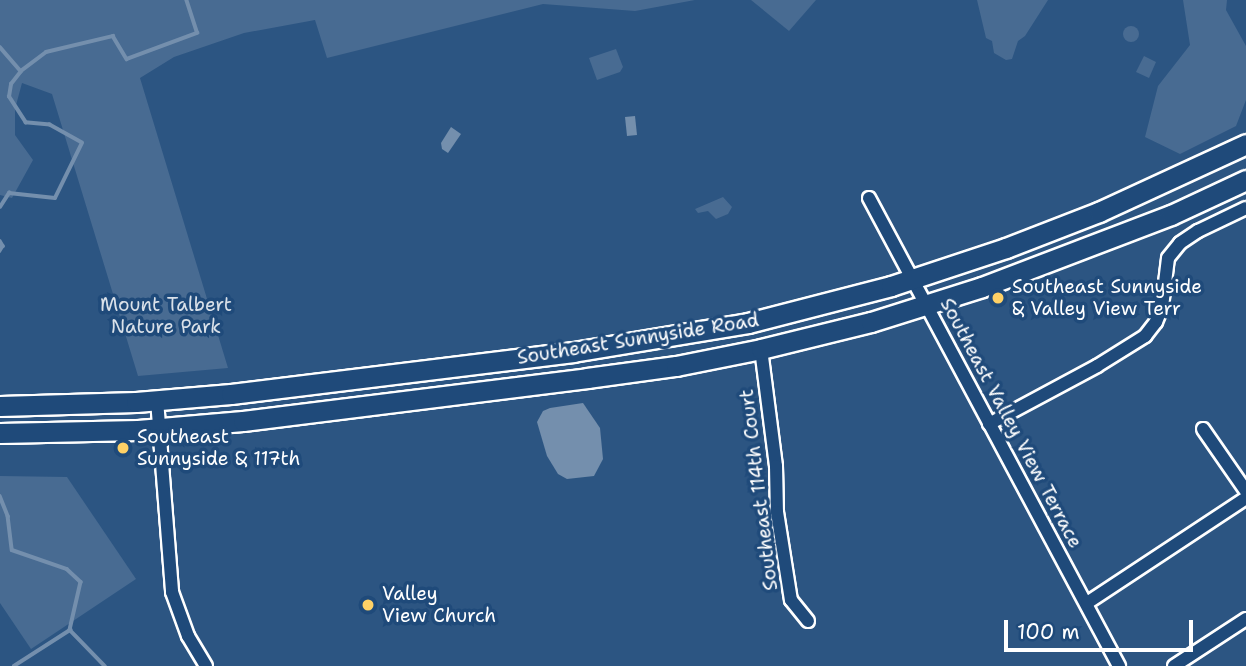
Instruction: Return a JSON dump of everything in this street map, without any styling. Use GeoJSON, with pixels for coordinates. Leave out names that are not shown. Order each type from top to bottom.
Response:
{"type":"FeatureCollection","features":[{"type":"Feature","properties":{"kind":"main road","name":"Southeast Sunnyside Road"},"geometry":{"type":"LineString","coordinates":[[0,406],[31,407],[157,400],[251,391],[660,340],[806,310],[912,280],[1099,212],[1246,144]]}},
{"type":"Feature","properties":{"kind":"main road","name":"Southeast Sunnyside Road"},"geometry":{"type":"LineString","coordinates":[[0,433],[159,428],[243,421],[587,379],[676,366],[761,349],[926,306],[1056,260],[1171,215],[1246,180]]}},
{"type":"Feature","properties":{"kind":"street","name":"Southeast Valley View Terrace"},"geometry":{"type":"LineString","coordinates":[[869,198],[1119,666]]}},
{"type":"Feature","properties":{"kind":"street"},"geometry":{"type":"LineString","coordinates":[[989,424],[1097,366],[1144,335],[1156,322],[1168,258],[1180,243],[1198,231],[1246,208]]}},
{"type":"Feature","properties":{"kind":"street","name":"Southeast 114th Court"},"geometry":{"type":"LineString","coordinates":[[761,349],[776,466],[777,512],[791,600],[808,621]]}},
{"type":"Feature","properties":{"kind":"street"},"geometry":{"type":"LineString","coordinates":[[157,400],[172,592],[188,636],[206,666]]}},
{"type":"Feature","properties":{"kind":"street"},"geometry":{"type":"LineString","coordinates":[[1203,429],[1246,491]]}},
{"type":"Feature","properties":{"kind":"street"},"geometry":{"type":"LineString","coordinates":[[1087,603],[1246,498]]}},
{"type":"Feature","properties":{"kind":"street"},"geometry":{"type":"LineString","coordinates":[[1174,666],[1246,619]]}},
{"type":"Feature","properties":{"kind":"green space","name":"Mount Talbert Nature Park"},"geometry":{"type":"Polygon","coordinates":[[[0,0],[695,0],[635,11],[543,4],[327,58],[315,20],[244,33],[174,57],[140,78],[228,368],[138,376],[52,94],[22,83],[15,109],[15,135],[33,160],[12,198],[0,195],[0,0]]]}},
{"type":"Feature","properties":{"kind":"green space"},"geometry":{"type":"Polygon","coordinates":[[[751,0],[816,0],[789,31],[751,0]]]}},
{"type":"Feature","properties":{"kind":"green space"},"geometry":{"type":"Polygon","coordinates":[[[977,0],[1048,0],[1025,36],[1018,41],[1012,59],[1006,60],[994,53],[992,41],[986,38],[977,0]]]}},
{"type":"Feature","properties":{"kind":"green space"},"geometry":{"type":"Polygon","coordinates":[[[1183,0],[1227,0],[1226,10],[1246,46],[1246,100],[1236,126],[1180,154],[1145,137],[1158,86],[1190,45],[1183,0]]]}},
{"type":"Feature","properties":{"kind":"green space"},"geometry":{"type":"Polygon","coordinates":[[[1131,26],[1137,28],[1137,40],[1131,42],[1125,40],[1123,34],[1125,28],[1131,26]]]}},
{"type":"Feature","properties":{"kind":"green space"},"geometry":{"type":"Polygon","coordinates":[[[616,49],[623,67],[620,72],[597,80],[589,58],[616,49]]]}},
{"type":"Feature","properties":{"kind":"green space"},"geometry":{"type":"Polygon","coordinates":[[[1144,56],[1156,62],[1149,78],[1136,72],[1144,56]]]}},
{"type":"Feature","properties":{"kind":"green space"},"geometry":{"type":"Polygon","coordinates":[[[723,197],[732,207],[728,214],[716,219],[708,211],[698,213],[695,209],[723,197]]]}},
{"type":"Feature","properties":{"kind":"green space"},"geometry":{"type":"Polygon","coordinates":[[[0,476],[67,477],[136,579],[31,649],[0,603],[0,476]]]}},
{"type":"Feature","properties":{"kind":"shaded area"},"geometry":{"type":"Polygon","coordinates":[[[635,116],[637,135],[627,136],[625,117],[635,116]]]}},
{"type":"Feature","properties":{"kind":"shaded area"},"geometry":{"type":"Polygon","coordinates":[[[451,127],[461,134],[448,153],[442,149],[441,143],[451,127]]]}},
{"type":"Feature","properties":{"kind":"shaded area"},"geometry":{"type":"Polygon","coordinates":[[[583,403],[600,428],[603,459],[594,476],[567,479],[558,474],[547,456],[537,422],[543,411],[550,408],[583,403]]]}},
{"type":"Feature","properties":{"kind":"waterway"},"geometry":{"type":"LineString","coordinates":[[0,207],[9,193],[55,198],[82,143],[50,125],[26,123],[9,97],[11,84],[21,71],[46,52],[113,36],[127,59],[197,33],[186,0]]}},
{"type":"Feature","properties":{"kind":"waterway"},"geometry":{"type":"LineString","coordinates":[[0,47],[21,71]]}},
{"type":"Feature","properties":{"kind":"waterway"},"geometry":{"type":"LineString","coordinates":[[0,241],[3,246],[0,251]]}},
{"type":"Feature","properties":{"kind":"waterway"},"geometry":{"type":"LineString","coordinates":[[0,496],[8,516],[12,550],[67,569],[81,582],[70,630],[105,666]]}},
{"type":"Feature","properties":{"kind":"waterway"},"geometry":{"type":"LineString","coordinates":[[14,666],[70,630]]}},
{"type":"Feature","properties":{"kind":"place","name":"Southeast Sunnyside & Valley View Terr"},"geometry":{"type":"Point","coordinates":[998,298]}},
{"type":"Feature","properties":{"kind":"place","name":"Southeast Sunnyside & 117th"},"geometry":{"type":"Point","coordinates":[123,448]}},
{"type":"Feature","properties":{"kind":"place","name":"Valley View Church"},"geometry":{"type":"Point","coordinates":[368,605]}}]}
